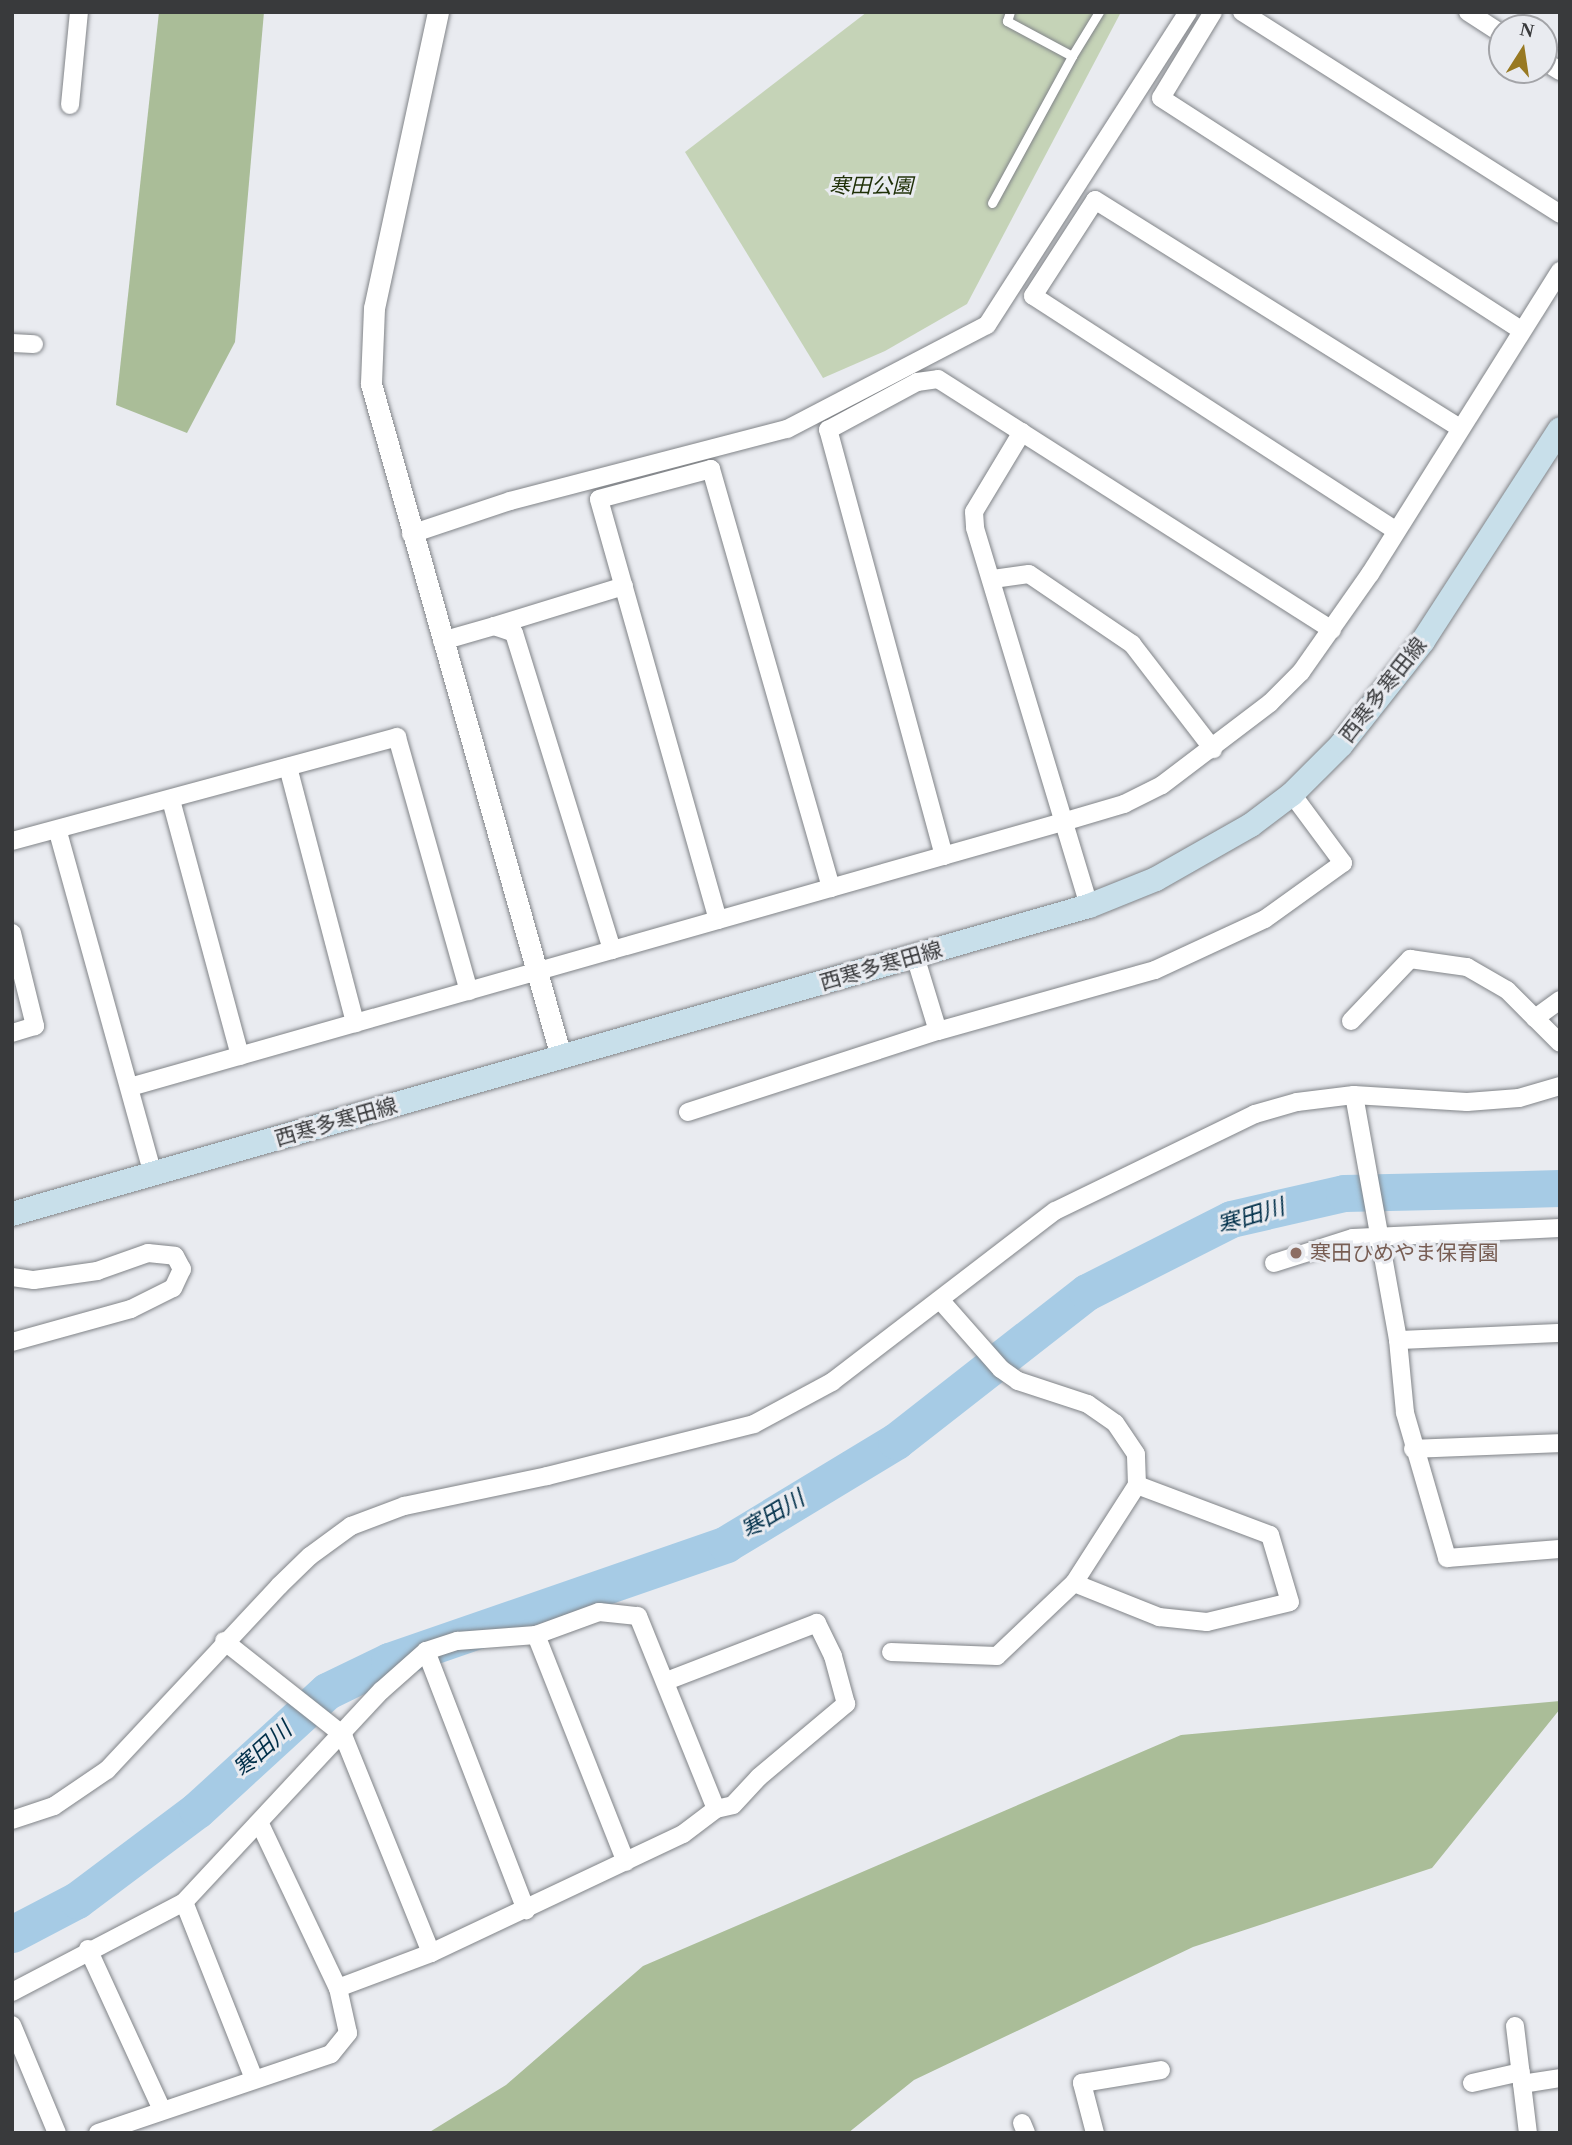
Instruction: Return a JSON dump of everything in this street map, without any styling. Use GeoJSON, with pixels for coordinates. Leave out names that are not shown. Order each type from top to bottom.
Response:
{"type":"FeatureCollection","features":[{"type":"Feature","properties":{"kind":"main road","name":"西寒多寒田線"},"geometry":{"type":"LineString","coordinates":[[12,1214],[1089,906],[1156,879],[1251,825],[1292,794],[1341,745],[1423,641],[1560,429]]}},
{"type":"Feature","properties":{"kind":"street"},"geometry":{"type":"LineString","coordinates":[[70,105],[79,12]]}},
{"type":"Feature","properties":{"kind":"street"},"geometry":{"type":"LineString","coordinates":[[438,12],[370,338],[371,384],[411,534],[561,1057]]}},
{"type":"Feature","properties":{"kind":"street"},"geometry":{"type":"LineString","coordinates":[[411,534],[510,501],[787,429],[987,325],[1188,12]]}},
{"type":"Feature","properties":{"kind":"street"},"geometry":{"type":"LineString","coordinates":[[1213,12],[1161,98],[1521,330]]}},
{"type":"Feature","properties":{"kind":"street"},"geometry":{"type":"LineString","coordinates":[[1242,12],[1560,214]]}},
{"type":"Feature","properties":{"kind":"street"},"geometry":{"type":"LineString","coordinates":[[1468,12],[1488,25]]}},
{"type":"Feature","properties":{"kind":"street"},"geometry":{"type":"LineString","coordinates":[[1395,530],[1033,296],[1040,285],[1095,200],[1460,428]]}},
{"type":"Feature","properties":{"kind":"street"},"geometry":{"type":"LineString","coordinates":[[130,1087],[1124,804],[1188,769],[1278,695],[1332,630],[1560,271]]}},
{"type":"Feature","properties":{"kind":"street"},"geometry":{"type":"LineString","coordinates":[[12,343],[34,344]]}},
{"type":"Feature","properties":{"kind":"street"},"geometry":{"type":"LineString","coordinates":[[944,856],[828,430],[918,382],[938,379],[1332,630]]}},
{"type":"Feature","properties":{"kind":"street"},"geometry":{"type":"LineString","coordinates":[[1023,432],[974,512],[1089,906]]}},
{"type":"Feature","properties":{"kind":"street"},"geometry":{"type":"LineString","coordinates":[[718,920],[599,499],[711,469],[831,888]]}},
{"type":"Feature","properties":{"kind":"street"},"geometry":{"type":"LineString","coordinates":[[993,579],[1029,574],[1132,644],[1213,749]]}},
{"type":"Feature","properties":{"kind":"street"},"geometry":{"type":"LineString","coordinates":[[442,641],[624,586]]}},
{"type":"Feature","properties":{"kind":"street"},"geometry":{"type":"LineString","coordinates":[[494,626],[514,633],[612,950]]}},
{"type":"Feature","properties":{"kind":"street"},"geometry":{"type":"LineString","coordinates":[[12,841],[58,832],[397,737],[469,991]]}},
{"type":"Feature","properties":{"kind":"street"},"geometry":{"type":"LineString","coordinates":[[288,767],[355,1023]]}},
{"type":"Feature","properties":{"kind":"street"},"geometry":{"type":"LineString","coordinates":[[688,1112],[938,1031],[1155,970],[1265,919],[1343,863],[1292,794]]}},
{"type":"Feature","properties":{"kind":"street"},"geometry":{"type":"LineString","coordinates":[[171,800],[240,1056]]}},
{"type":"Feature","properties":{"kind":"street"},"geometry":{"type":"LineString","coordinates":[[58,832],[153,1174]]}},
{"type":"Feature","properties":{"kind":"street"},"geometry":{"type":"LineString","coordinates":[[12,933],[35,1026],[12,1033]]}},
{"type":"Feature","properties":{"kind":"street"},"geometry":{"type":"LineString","coordinates":[[915,956],[938,1031]]}},
{"type":"Feature","properties":{"kind":"street"},"geometry":{"type":"LineString","coordinates":[[1351,1021],[1410,959],[1467,967],[1507,990],[1560,1043]]}},
{"type":"Feature","properties":{"kind":"street"},"geometry":{"type":"LineString","coordinates":[[1535,1018],[1560,1000]]}},
{"type":"Feature","properties":{"kind":"street"},"geometry":{"type":"LineString","coordinates":[[13,1818],[69,1798],[107,1770],[224,1641],[310,1556],[351,1526],[404,1506],[547,1476],[754,1424],[831,1382],[942,1301],[1055,1211],[1118,1177],[1255,1114],[1297,1102],[1354,1095],[1467,1102],[1519,1098],[1560,1086]]}},
{"type":"Feature","properties":{"kind":"street"},"geometry":{"type":"LineString","coordinates":[[1354,1095],[1398,1340],[1413,1449],[1447,1558],[1560,1549]]}},
{"type":"Feature","properties":{"kind":"street"},"geometry":{"type":"LineString","coordinates":[[1274,1263],[1353,1238],[1560,1228]]}},
{"type":"Feature","properties":{"kind":"street"},"geometry":{"type":"LineString","coordinates":[[12,1277],[34,1280],[97,1271],[148,1253],[175,1256],[182,1269],[173,1288],[131,1309],[12,1342]]}},
{"type":"Feature","properties":{"kind":"street"},"geometry":{"type":"LineString","coordinates":[[891,1652],[997,1656],[1074,1583],[1137,1485],[1136,1454],[1115,1423],[1088,1404],[1018,1381],[1001,1368],[942,1301]]}},
{"type":"Feature","properties":{"kind":"street"},"geometry":{"type":"LineString","coordinates":[[1398,1340],[1560,1333]]}},
{"type":"Feature","properties":{"kind":"street"},"geometry":{"type":"LineString","coordinates":[[1413,1449],[1560,1443]]}},
{"type":"Feature","properties":{"kind":"street"},"geometry":{"type":"LineString","coordinates":[[1074,1583],[1159,1617],[1207,1622],[1290,1602],[1270,1535],[1137,1485]]}},
{"type":"Feature","properties":{"kind":"street"},"geometry":{"type":"LineString","coordinates":[[12,1992],[88,1949],[184,1902],[260,1824],[381,1691],[426,1651],[457,1641],[536,1635],[599,1612],[638,1616],[667,1681],[716,1809]]}},
{"type":"Feature","properties":{"kind":"street"},"geometry":{"type":"LineString","coordinates":[[338,1987],[431,1953],[683,1834],[716,1809],[733,1805],[846,1704],[833,1656],[817,1623],[667,1681]]}},
{"type":"Feature","properties":{"kind":"street"},"geometry":{"type":"LineString","coordinates":[[536,1635],[626,1862]]}},
{"type":"Feature","properties":{"kind":"street"},"geometry":{"type":"LineString","coordinates":[[224,1641],[343,1735],[431,1953]]}},
{"type":"Feature","properties":{"kind":"street"},"geometry":{"type":"LineString","coordinates":[[426,1651],[526,1910]]}},
{"type":"Feature","properties":{"kind":"street"},"geometry":{"type":"LineString","coordinates":[[98,2133],[162,2109],[331,2054],[348,2033],[338,1987],[260,1824]]}},
{"type":"Feature","properties":{"kind":"street"},"geometry":{"type":"LineString","coordinates":[[184,1902],[254,2079]]}},
{"type":"Feature","properties":{"kind":"street"},"geometry":{"type":"LineString","coordinates":[[88,1949],[162,2109]]}},
{"type":"Feature","properties":{"kind":"street"},"geometry":{"type":"LineString","coordinates":[[12,2025],[57,2133]]}},
{"type":"Feature","properties":{"kind":"street"},"geometry":{"type":"LineString","coordinates":[[1515,2026],[1528,2133]]}},
{"type":"Feature","properties":{"kind":"street"},"geometry":{"type":"LineString","coordinates":[[1095,2133],[1082,2083],[1161,2070]]}},
{"type":"Feature","properties":{"kind":"street"},"geometry":{"type":"LineString","coordinates":[[1472,2083],[1521,2078],[1560,2078]]}},
{"type":"Feature","properties":{"kind":"lane"},"geometry":{"type":"LineString","coordinates":[[1010,12],[1007,21],[1072,57]]}},
{"type":"Feature","properties":{"kind":"lane"},"geometry":{"type":"LineString","coordinates":[[992,203],[1099,12]]}},
{"type":"Feature","properties":{"kind":"green space"},"geometry":{"type":"Polygon","coordinates":[[[159,12],[264,12],[235,342],[187,433],[116,405],[159,12]]]}},
{"type":"Feature","properties":{"kind":"green space","name":"寒田公園"},"geometry":{"type":"Polygon","coordinates":[[[867,12],[1121,12],[967,304],[885,351],[823,378],[685,152],[867,12]]]}},
{"type":"Feature","properties":{"kind":"green space"},"geometry":{"type":"Polygon","coordinates":[[[1560,1701],[1560,1709],[1432,1868],[1193,1947],[914,2080],[848,2133],[428,2133],[506,2085],[643,1966],[1181,1735],[1560,1701]]]}},
{"type":"Feature","properties":{"kind":"waterway","name":"寒田川"},"geometry":{"type":"LineString","coordinates":[[12,1934],[77,1900],[197,1810],[327,1691],[389,1661],[726,1544],[896,1441],[1087,1292],[1231,1219],[1344,1193],[1560,1188]]}},
{"type":"Feature","properties":{"kind":"place","name":"寒田ひめやま保育園"},"geometry":{"type":"Point","coordinates":[1296,1253]}}]}
